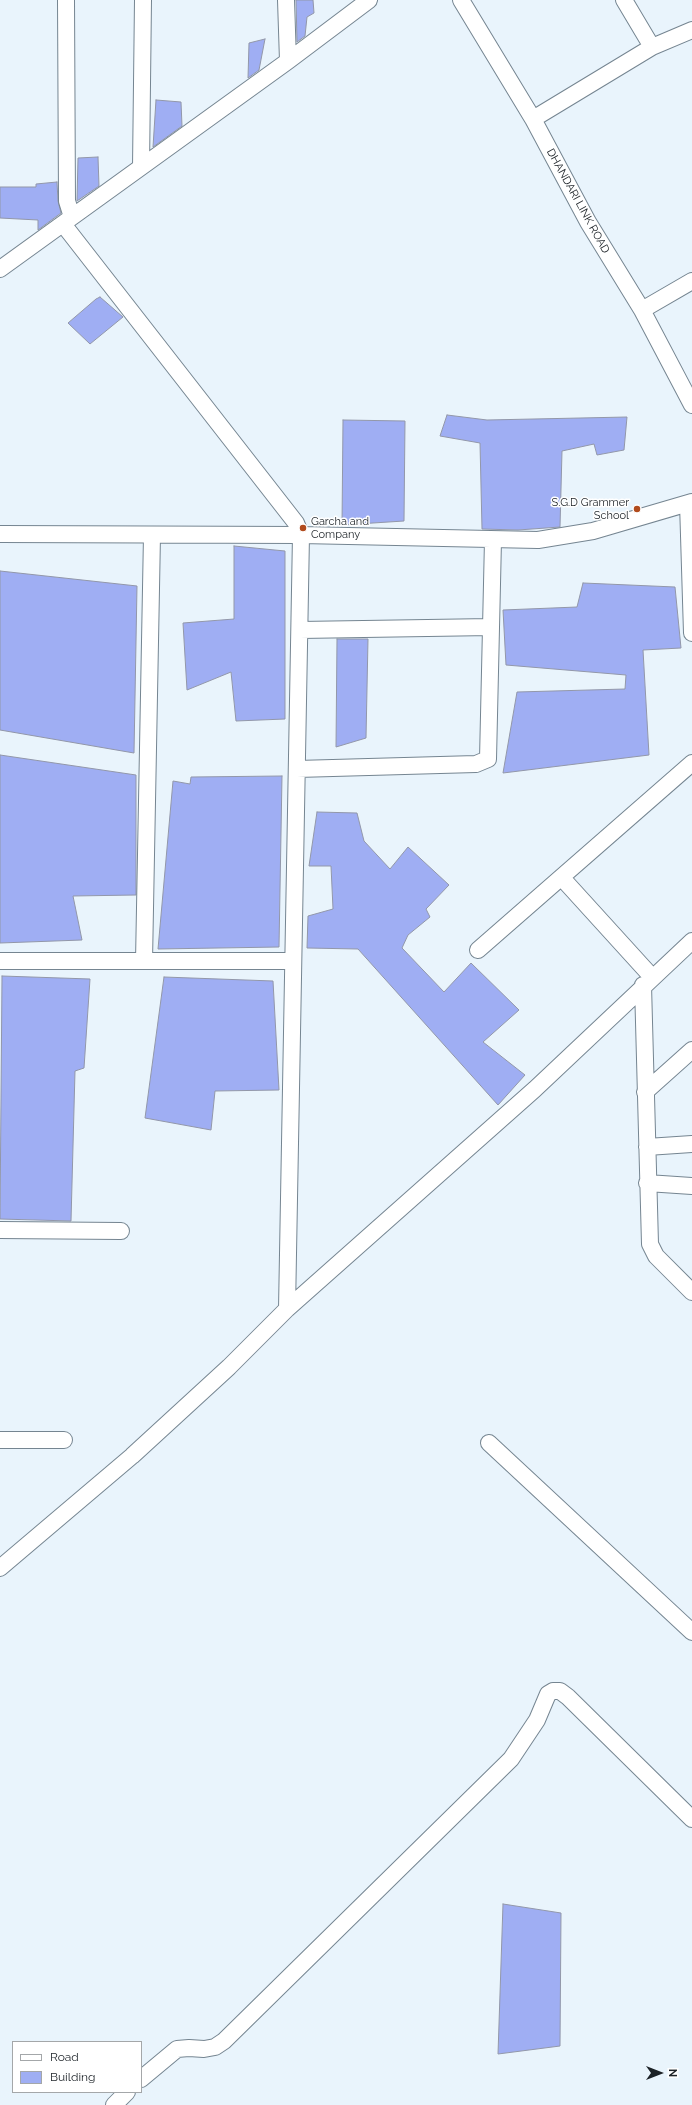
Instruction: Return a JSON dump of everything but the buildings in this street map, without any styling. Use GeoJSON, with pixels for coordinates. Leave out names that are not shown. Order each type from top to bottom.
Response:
{"type":"FeatureCollection","features":[{"type":"Feature","properties":{"kind":"street"},"geometry":{"type":"LineString","coordinates":[[66,0],[67,221],[296,523],[301,535],[288,1309]]}},
{"type":"Feature","properties":{"kind":"street"},"geometry":{"type":"LineString","coordinates":[[141,167],[143,0]]}},
{"type":"Feature","properties":{"kind":"street"},"geometry":{"type":"LineString","coordinates":[[286,0],[288,61]]}},
{"type":"Feature","properties":{"kind":"street"},"geometry":{"type":"LineString","coordinates":[[0,269],[288,61],[369,0]]}},
{"type":"Feature","properties":{"kind":"street","name":"DHANDARI LINK ROAD"},"geometry":{"type":"LineString","coordinates":[[462,0],[533,119],[588,222],[642,310],[692,405]]}},
{"type":"Feature","properties":{"kind":"street"},"geometry":{"type":"LineString","coordinates":[[624,0],[652,47]]}},
{"type":"Feature","properties":{"kind":"street"},"geometry":{"type":"LineString","coordinates":[[533,119],[652,47],[692,30]]}},
{"type":"Feature","properties":{"kind":"street"},"geometry":{"type":"LineString","coordinates":[[642,310],[692,280]]}},
{"type":"Feature","properties":{"kind":"street"},"geometry":{"type":"LineString","coordinates":[[0,534],[301,535],[538,540],[561,538],[593,531],[690,503],[692,633]]}},
{"type":"Feature","properties":{"kind":"street"},"geometry":{"type":"LineString","coordinates":[[144,961],[152,535]]}},
{"type":"Feature","properties":{"kind":"street"},"geometry":{"type":"LineString","coordinates":[[297,769],[476,764],[488,759],[493,540]]}},
{"type":"Feature","properties":{"kind":"street"},"geometry":{"type":"LineString","coordinates":[[300,630],[491,627]]}},
{"type":"Feature","properties":{"kind":"street"},"geometry":{"type":"LineString","coordinates":[[478,950],[692,763]]}},
{"type":"Feature","properties":{"kind":"street"},"geometry":{"type":"LineString","coordinates":[[562,878],[647,981],[646,1092],[650,1244],[656,1256],[692,1292]]}},
{"type":"Feature","properties":{"kind":"street"},"geometry":{"type":"LineString","coordinates":[[0,1568],[132,1456],[229,1367],[288,1309],[535,1089],[647,981],[692,941]]}},
{"type":"Feature","properties":{"kind":"street"},"geometry":{"type":"LineString","coordinates":[[0,961],[293,961]]}},
{"type":"Feature","properties":{"kind":"street"},"geometry":{"type":"LineString","coordinates":[[646,1092],[692,1050]]}},
{"type":"Feature","properties":{"kind":"street"},"geometry":{"type":"LineString","coordinates":[[647,1147],[692,1144]]}},
{"type":"Feature","properties":{"kind":"street"},"geometry":{"type":"LineString","coordinates":[[648,1183],[692,1186]]}},
{"type":"Feature","properties":{"kind":"street"},"geometry":{"type":"LineString","coordinates":[[0,1230],[121,1231]]}},
{"type":"Feature","properties":{"kind":"street"},"geometry":{"type":"LineString","coordinates":[[0,1440],[64,1440]]}},
{"type":"Feature","properties":{"kind":"street"},"geometry":{"type":"LineString","coordinates":[[488,1443],[692,1632]]}},
{"type":"Feature","properties":{"kind":"street"},"geometry":{"type":"LineString","coordinates":[[142,2078],[177,2049],[204,2049],[214,2047],[224,2041],[507,1764],[537,1720],[548,1694],[553,1691],[560,1691],[568,1697],[692,1819]]}},
{"type":"Feature","properties":{"kind":"street"},"geometry":{"type":"LineString","coordinates":[[114,2105],[126,2093]]}},
{"type":"Feature","properties":{"kind":"place","name":"S.G.D Grammer School"},"geometry":{"type":"Point","coordinates":[637,509]}},
{"type":"Feature","properties":{"kind":"place","name":"Garcha and Company"},"geometry":{"type":"Point","coordinates":[303,528]}}]}
